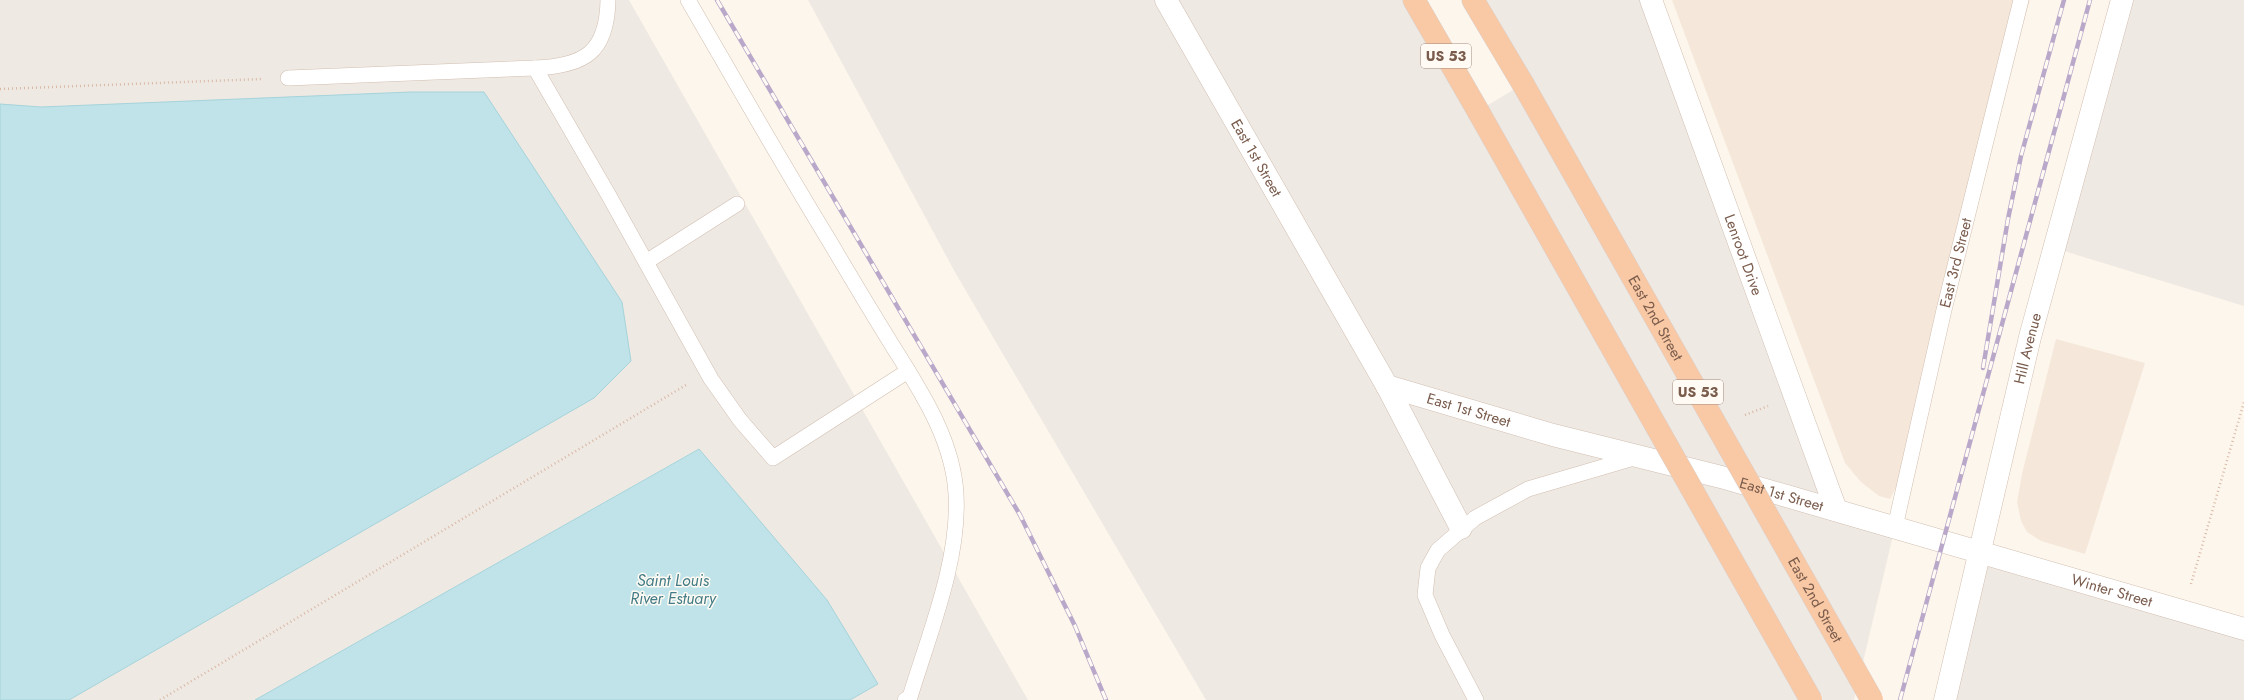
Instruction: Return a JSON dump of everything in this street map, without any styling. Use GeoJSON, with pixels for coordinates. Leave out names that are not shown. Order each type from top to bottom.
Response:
{"type":"FeatureCollection","features":[{"type":"Feature","properties":{"kind":"highway","name":"US 53"},"geometry":{"type":"LineString","coordinates":[[1414,0],[1811,700]]}},
{"type":"Feature","properties":{"kind":"highway","name":"East 2nd Street"},"geometry":{"type":"LineString","coordinates":[[1472,0],[1523,84],[1872,700]]}},
{"type":"Feature","properties":{"kind":"street","name":"East 1st Street"},"geometry":{"type":"LineString","coordinates":[[1166,0],[1387,386],[1553,435],[1721,477],[1980,551]]}},
{"type":"Feature","properties":{"kind":"street","name":"Lenroot Drive"},"geometry":{"type":"LineString","coordinates":[[1650,0],[1836,510]]}},
{"type":"Feature","properties":{"kind":"street","name":"Hill Avenue"},"geometry":{"type":"LineString","coordinates":[[1945,700],[2030,337],[2122,0]]}},
{"type":"Feature","properties":{"kind":"street"},"geometry":{"type":"LineString","coordinates":[[1387,386],[1461,528]]}},
{"type":"Feature","properties":{"kind":"street","name":"Winter Street"},"geometry":{"type":"LineString","coordinates":[[1980,551],[2244,629]]}},
{"type":"Feature","properties":{"kind":"lane"},"geometry":{"type":"LineString","coordinates":[[288,78],[535,68],[569,65],[581,61],[591,52],[602,37],[606,25],[608,0]]}},
{"type":"Feature","properties":{"kind":"lane"},"geometry":{"type":"LineString","coordinates":[[688,0],[808,206],[930,408],[946,446],[954,473],[956,494],[953,546],[944,585],[908,699]]}},
{"type":"Feature","properties":{"kind":"lane","name":"East 3rd Street"},"geometry":{"type":"LineString","coordinates":[[1895,527],[1944,310],[2021,0]]}},
{"type":"Feature","properties":{"kind":"lane"},"geometry":{"type":"LineString","coordinates":[[535,68],[708,372],[740,420],[773,458],[908,371]]}},
{"type":"Feature","properties":{"kind":"lane"},"geometry":{"type":"LineString","coordinates":[[646,262],[737,204]]}},
{"type":"Feature","properties":{"kind":"lane"},"geometry":{"type":"LineString","coordinates":[[1476,700],[1442,634],[1425,595],[1425,579],[1432,560],[1438,550],[1461,528],[1489,509],[1528,489],[1640,456]]}},
{"type":"Feature","properties":{"kind":"path"},"geometry":{"type":"LineString","coordinates":[[0,89],[288,78]]}},
{"type":"Feature","properties":{"kind":"path"},"geometry":{"type":"LineString","coordinates":[[160,700],[708,372]]}},
{"type":"Feature","properties":{"kind":"path"},"geometry":{"type":"LineString","coordinates":[[2183,611],[2244,402]]}},
{"type":"Feature","properties":{"kind":"shaded area"},"geometry":{"type":"Polygon","coordinates":[[[0,0],[629,0],[1028,700],[850,700],[878,684],[698,449],[255,700],[0,700],[0,0]]]}},
{"type":"Feature","properties":{"kind":"shaded area"},"geometry":{"type":"Polygon","coordinates":[[[808,0],[1414,0],[1478,111],[1523,84],[1473,0],[1650,0],[1836,510],[1895,527],[1854,700],[1206,700],[956,274],[808,0]]]}},
{"type":"Feature","properties":{"kind":"shaded area"},"geometry":{"type":"Polygon","coordinates":[[[1672,0],[2030,0],[1962,220],[1907,465],[1890,499],[1879,496],[1861,482],[1845,463],[1672,0]]]}},
{"type":"Feature","properties":{"kind":"shaded area"},"geometry":{"type":"Polygon","coordinates":[[[2122,0],[2244,0],[2244,306],[2054,248],[2122,0]]]}},
{"type":"Feature","properties":{"kind":"shaded area"},"geometry":{"type":"Polygon","coordinates":[[[2056,339],[2145,363],[2085,554],[2041,541],[2027,532],[2021,521],[2017,502],[2022,474],[2056,339]]]}},
{"type":"Feature","properties":{"kind":"shaded area"},"geometry":{"type":"Polygon","coordinates":[[[1980,551],[2244,629],[2244,700],[1945,700],[1980,551]]]}},
{"type":"Feature","properties":{"kind":"water"},"geometry":{"type":"Polygon","coordinates":[[[411,92],[484,92],[622,302],[631,361],[594,398],[69,700],[0,700],[0,104],[41,107],[411,92]]]}},
{"type":"Feature","properties":{"kind":"water","name":"Saint Louis River Estuary"},"geometry":{"type":"Polygon","coordinates":[[[699,449],[827,600],[878,684],[850,700],[255,700],[699,449]]]}},
{"type":"Feature","properties":{"kind":"railway"},"geometry":{"type":"LineString","coordinates":[[717,0],[1020,515],[1075,626],[1106,700]]}},
{"type":"Feature","properties":{"kind":"railway"},"geometry":{"type":"LineString","coordinates":[[1983,368],[2008,219],[2021,156],[2064,0]]}},
{"type":"Feature","properties":{"kind":"railway"},"geometry":{"type":"LineString","coordinates":[[1900,700],[2090,0]]}}]}
